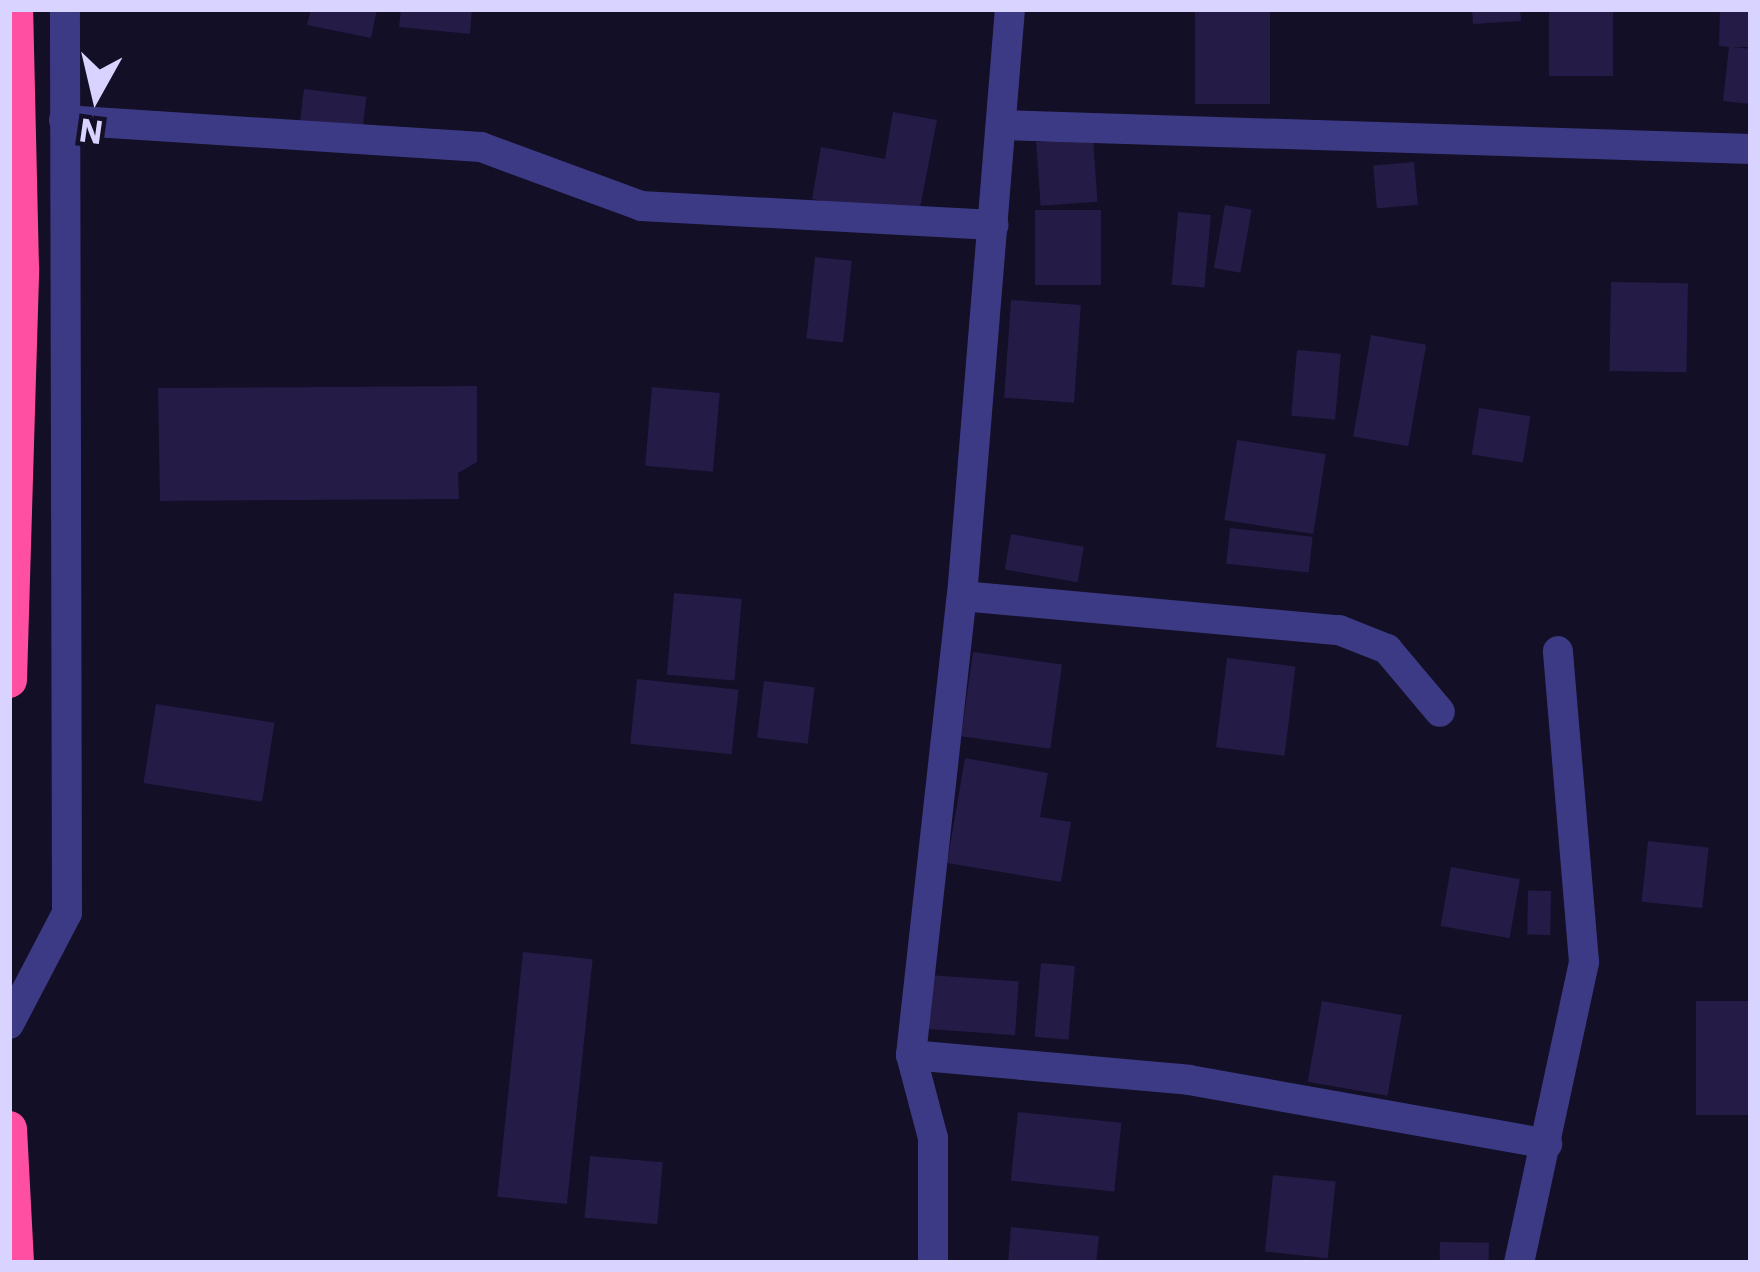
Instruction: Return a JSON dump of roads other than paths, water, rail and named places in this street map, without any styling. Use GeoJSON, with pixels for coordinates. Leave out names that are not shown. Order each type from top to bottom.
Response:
{"type":"FeatureCollection","features":[{"type":"Feature","properties":{"kind":"highway"},"geometry":{"type":"LineString","coordinates":[[9,680],[15,9]]}},
{"type":"Feature","properties":{"kind":"highway"},"geometry":{"type":"LineString","coordinates":[[9,1129],[16,1263]]}},
{"type":"Feature","properties":{"kind":"street"},"geometry":{"type":"LineString","coordinates":[[9,1024],[67,913],[64,9]]}},
{"type":"Feature","properties":{"kind":"street"},"geometry":{"type":"LineString","coordinates":[[933,1263],[933,1138],[911,1055],[962,596],[1010,9]]}},
{"type":"Feature","properties":{"kind":"street"},"geometry":{"type":"LineString","coordinates":[[64,120],[481,147],[641,206],[993,224]]}},
{"type":"Feature","properties":{"kind":"street"},"geometry":{"type":"LineString","coordinates":[[1002,125],[1751,149]]}},
{"type":"Feature","properties":{"kind":"street"},"geometry":{"type":"LineString","coordinates":[[962,596],[1340,631],[1388,649],[1440,712]]}},
{"type":"Feature","properties":{"kind":"street"},"geometry":{"type":"LineString","coordinates":[[1519,1263],[1584,962],[1558,651]]}},
{"type":"Feature","properties":{"kind":"street"},"geometry":{"type":"LineString","coordinates":[[911,1055],[1189,1079],[1547,1144]]}}]}
